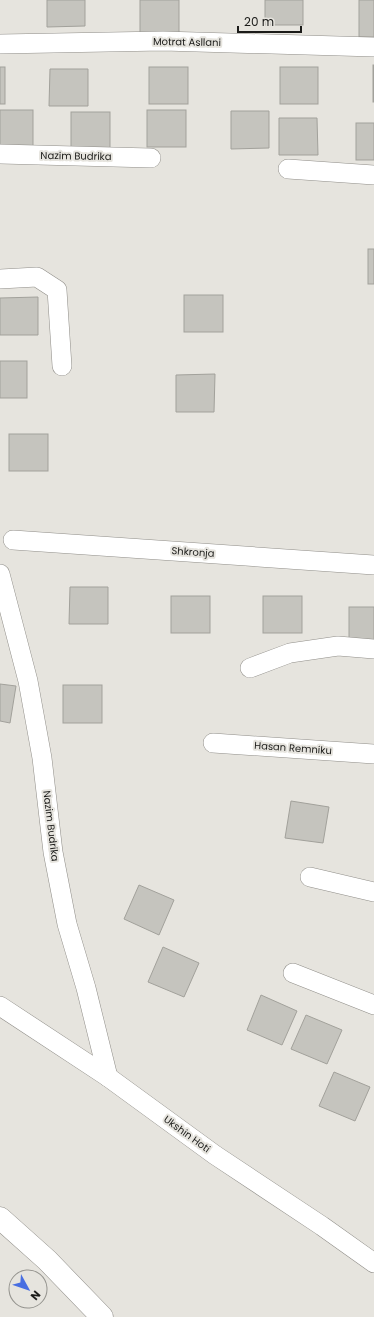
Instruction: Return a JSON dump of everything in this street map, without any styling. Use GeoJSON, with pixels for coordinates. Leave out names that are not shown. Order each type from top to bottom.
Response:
{"type":"FeatureCollection","features":[{"type":"Feature","properties":{"kind":"street","name":"Motrat Asllani"},"geometry":{"type":"LineString","coordinates":[[0,44],[163,41],[374,47]]}},
{"type":"Feature","properties":{"kind":"street","name":"Nazim Budrika"},"geometry":{"type":"LineString","coordinates":[[0,154],[151,158]]}},
{"type":"Feature","properties":{"kind":"street"},"geometry":{"type":"LineString","coordinates":[[288,169],[374,175]]}},
{"type":"Feature","properties":{"kind":"street"},"geometry":{"type":"LineString","coordinates":[[0,279],[37,277],[57,290],[62,366]]}},
{"type":"Feature","properties":{"kind":"street","name":"Shkronja"},"geometry":{"type":"LineString","coordinates":[[13,540],[374,565]]}},
{"type":"Feature","properties":{"kind":"street","name":"Nazim Budrika"},"geometry":{"type":"LineString","coordinates":[[0,574],[8,636],[28,681],[42,758],[53,852],[67,924],[86,988],[108,1077]]}},
{"type":"Feature","properties":{"kind":"street"},"geometry":{"type":"LineString","coordinates":[[250,668],[290,653],[338,646],[374,649]]}},
{"type":"Feature","properties":{"kind":"street","name":"Hasan Remniku"},"geometry":{"type":"LineString","coordinates":[[213,742],[374,754]]}},
{"type":"Feature","properties":{"kind":"street"},"geometry":{"type":"LineString","coordinates":[[310,877],[374,892]]}},
{"type":"Feature","properties":{"kind":"street"},"geometry":{"type":"LineString","coordinates":[[293,973],[374,1005]]}},
{"type":"Feature","properties":{"kind":"street","name":"Ukshin Hoti"},"geometry":{"type":"LineString","coordinates":[[0,1006],[108,1077],[215,1154],[374,1263]]}},
{"type":"Feature","properties":{"kind":"street"},"geometry":{"type":"LineString","coordinates":[[0,1218],[47,1260],[102,1317]]}},
{"type":"Feature","properties":{"kind":"building"},"geometry":{"type":"Polygon","coordinates":[[[47,0],[85,0],[85,26],[47,27],[47,0]]]}},
{"type":"Feature","properties":{"kind":"building"},"geometry":{"type":"Polygon","coordinates":[[[140,0],[179,0],[179,33],[140,34],[140,0]]]}},
{"type":"Feature","properties":{"kind":"building"},"geometry":{"type":"Polygon","coordinates":[[[265,0],[303,0],[303,25],[265,25],[265,0]]]}},
{"type":"Feature","properties":{"kind":"building"},"geometry":{"type":"Polygon","coordinates":[[[359,0],[374,0],[374,37],[359,37],[359,0]]]}},
{"type":"Feature","properties":{"kind":"building"},"geometry":{"type":"Polygon","coordinates":[[[374,65],[374,102],[373,102],[374,65]]]}},
{"type":"Feature","properties":{"kind":"building"},"geometry":{"type":"Polygon","coordinates":[[[0,67],[5,67],[5,104],[0,104],[0,67]]]}},
{"type":"Feature","properties":{"kind":"building"},"geometry":{"type":"Polygon","coordinates":[[[149,67],[188,67],[188,104],[149,104],[149,67]]]}},
{"type":"Feature","properties":{"kind":"building"},"geometry":{"type":"Polygon","coordinates":[[[280,67],[318,67],[318,104],[280,104],[280,67]]]}},
{"type":"Feature","properties":{"kind":"building"},"geometry":{"type":"Polygon","coordinates":[[[50,69],[88,69],[88,106],[49,106],[50,69]]]}},
{"type":"Feature","properties":{"kind":"building"},"geometry":{"type":"Polygon","coordinates":[[[0,110],[33,110],[33,147],[0,147],[0,110]]]}},
{"type":"Feature","properties":{"kind":"building"},"geometry":{"type":"Polygon","coordinates":[[[147,110],[186,110],[186,147],[147,147],[147,110]]]}},
{"type":"Feature","properties":{"kind":"building"},"geometry":{"type":"Polygon","coordinates":[[[231,111],[269,111],[269,148],[231,149],[231,111]]]}},
{"type":"Feature","properties":{"kind":"building"},"geometry":{"type":"Polygon","coordinates":[[[71,112],[110,112],[110,149],[71,149],[71,112]]]}},
{"type":"Feature","properties":{"kind":"building"},"geometry":{"type":"Polygon","coordinates":[[[279,118],[317,118],[318,155],[279,155],[279,118]]]}},
{"type":"Feature","properties":{"kind":"building"},"geometry":{"type":"Polygon","coordinates":[[[356,123],[374,123],[374,160],[356,160],[356,123]]]}},
{"type":"Feature","properties":{"kind":"building"},"geometry":{"type":"Polygon","coordinates":[[[368,249],[374,249],[374,284],[368,284],[368,249]]]}},
{"type":"Feature","properties":{"kind":"building"},"geometry":{"type":"Polygon","coordinates":[[[184,295],[223,295],[223,332],[184,332],[184,295]]]}},
{"type":"Feature","properties":{"kind":"building"},"geometry":{"type":"Polygon","coordinates":[[[38,297],[38,335],[0,335],[0,298],[38,297]]]}},
{"type":"Feature","properties":{"kind":"building"},"geometry":{"type":"Polygon","coordinates":[[[0,361],[27,361],[27,398],[0,398],[0,361]]]}},
{"type":"Feature","properties":{"kind":"building"},"geometry":{"type":"Polygon","coordinates":[[[215,374],[214,412],[176,412],[176,375],[215,374]]]}},
{"type":"Feature","properties":{"kind":"building"},"geometry":{"type":"Polygon","coordinates":[[[9,434],[48,434],[48,471],[9,471],[9,434]]]}},
{"type":"Feature","properties":{"kind":"building"},"geometry":{"type":"Polygon","coordinates":[[[70,587],[108,587],[108,624],[69,624],[70,587]]]}},
{"type":"Feature","properties":{"kind":"building"},"geometry":{"type":"Polygon","coordinates":[[[171,596],[210,596],[210,633],[171,633],[171,596]]]}},
{"type":"Feature","properties":{"kind":"building"},"geometry":{"type":"Polygon","coordinates":[[[263,596],[302,596],[302,633],[263,633],[263,596]]]}},
{"type":"Feature","properties":{"kind":"building"},"geometry":{"type":"Polygon","coordinates":[[[349,607],[374,607],[374,644],[349,644],[349,607]]]}},
{"type":"Feature","properties":{"kind":"building"},"geometry":{"type":"Polygon","coordinates":[[[0,684],[16,686],[10,723],[0,721],[0,684]]]}},
{"type":"Feature","properties":{"kind":"building"},"geometry":{"type":"Polygon","coordinates":[[[63,685],[102,685],[102,723],[63,723],[63,685]]]}},
{"type":"Feature","properties":{"kind":"building"},"geometry":{"type":"Polygon","coordinates":[[[291,801],[329,807],[323,843],[285,838],[291,801]]]}},
{"type":"Feature","properties":{"kind":"building"},"geometry":{"type":"Polygon","coordinates":[[[139,885],[174,900],[159,935],[124,919],[139,885]]]}},
{"type":"Feature","properties":{"kind":"building"},"geometry":{"type":"Polygon","coordinates":[[[163,947],[199,963],[184,997],[148,982],[163,947]]]}},
{"type":"Feature","properties":{"kind":"building"},"geometry":{"type":"Polygon","coordinates":[[[261,995],[297,1011],[282,1045],[247,1030],[261,995]]]}},
{"type":"Feature","properties":{"kind":"building"},"geometry":{"type":"Polygon","coordinates":[[[306,1015],[342,1030],[327,1064],[291,1049],[306,1015]]]}},
{"type":"Feature","properties":{"kind":"building"},"geometry":{"type":"Polygon","coordinates":[[[334,1072],[370,1087],[355,1121],[319,1106],[334,1072]]]}}]}
